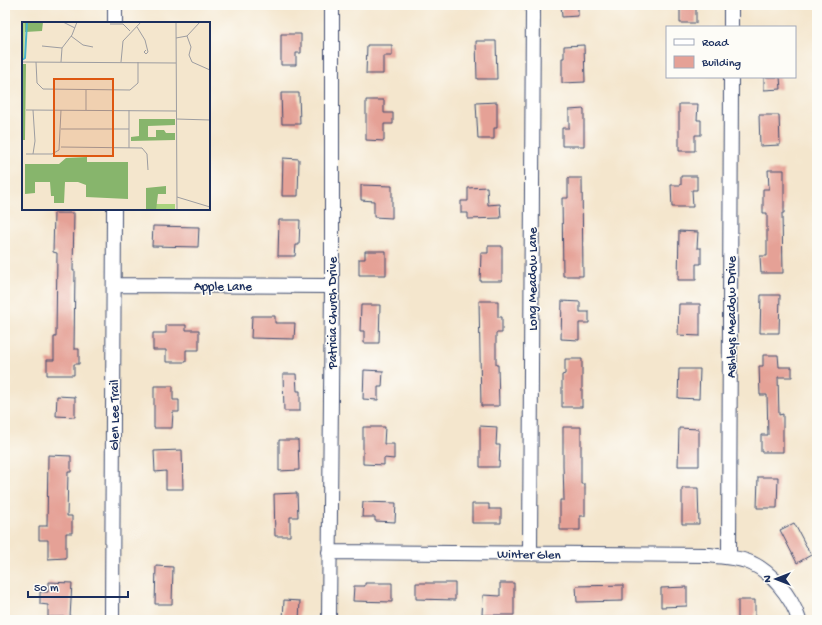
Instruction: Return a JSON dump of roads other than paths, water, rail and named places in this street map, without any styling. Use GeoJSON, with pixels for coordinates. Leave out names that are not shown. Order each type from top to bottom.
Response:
{"type":"FeatureCollection","features":[{"type":"Feature","properties":{"kind":"street"},"geometry":{"type":"LineString","coordinates":[[115,5],[115,22]]}},
{"type":"Feature","properties":{"kind":"street","name":"Patricia Church Drive"},"geometry":{"type":"LineString","coordinates":[[329,620],[332,286],[332,5]]}},
{"type":"Feature","properties":{"kind":"street","name":"Long Meadow Lane"},"geometry":{"type":"LineString","coordinates":[[530,554],[533,5]]}},
{"type":"Feature","properties":{"kind":"street"},"geometry":{"type":"LineString","coordinates":[[731,5],[731,26]]}},
{"type":"Feature","properties":{"kind":"street","name":"Ashleys Meadow Drive"},"geometry":{"type":"LineString","coordinates":[[729,558],[731,78]]}},
{"type":"Feature","properties":{"kind":"street","name":"Glen Lee Trail"},"geometry":{"type":"LineString","coordinates":[[112,620],[114,210]]}},
{"type":"Feature","properties":{"kind":"street","name":"Apple Lane"},"geometry":{"type":"LineString","coordinates":[[114,285],[332,286]]}},
{"type":"Feature","properties":{"kind":"street","name":"Winter Glen"},"geometry":{"type":"LineString","coordinates":[[329,552],[708,556],[729,558],[747,562],[761,569],[780,586],[789,598],[799,620]]}}]}
